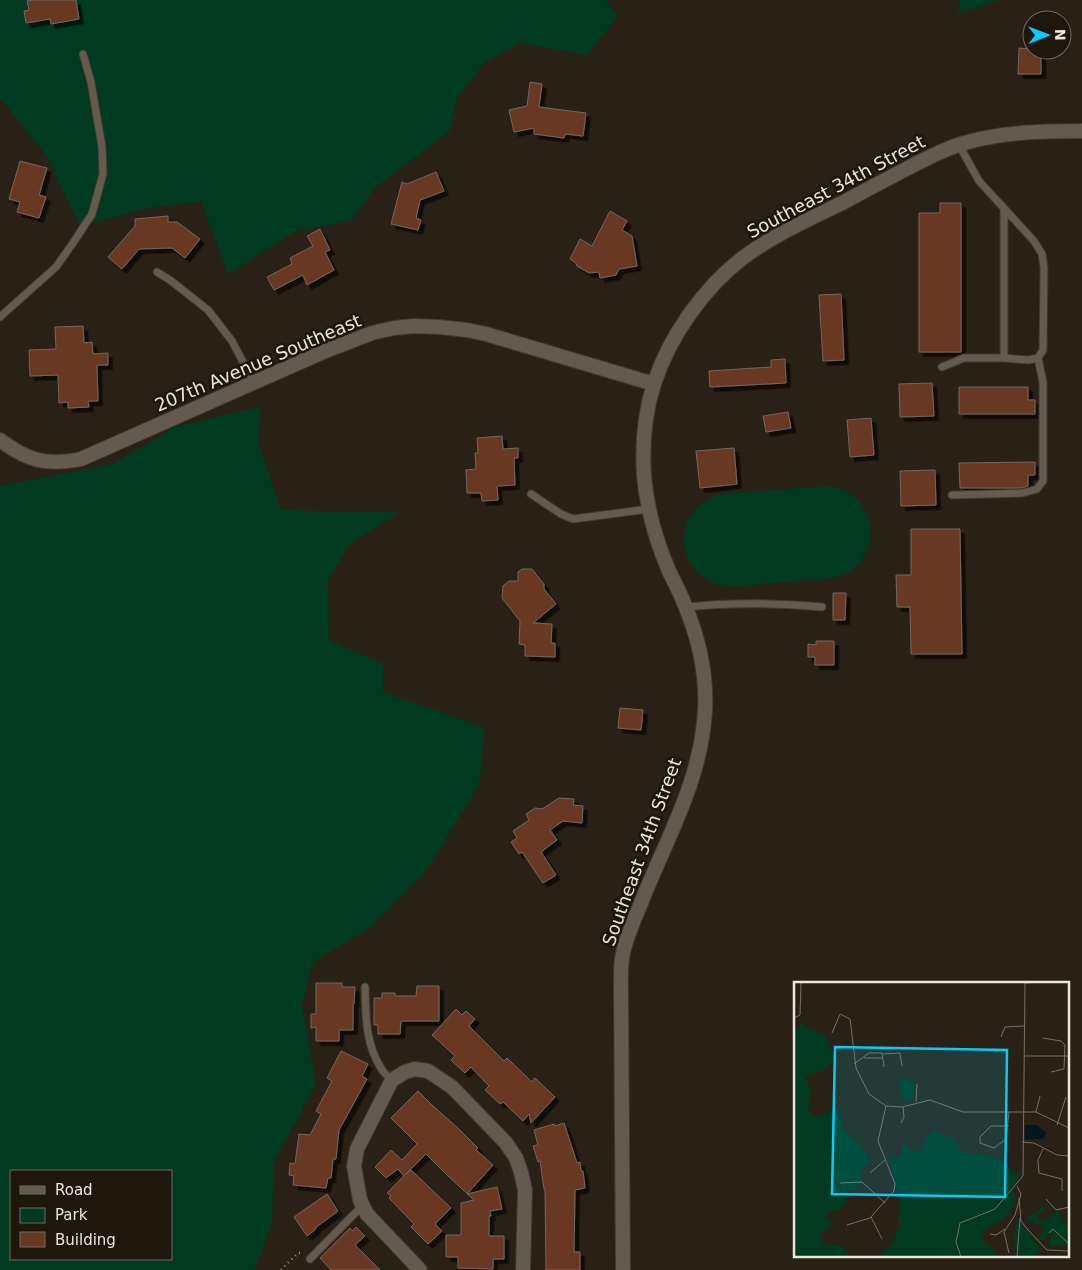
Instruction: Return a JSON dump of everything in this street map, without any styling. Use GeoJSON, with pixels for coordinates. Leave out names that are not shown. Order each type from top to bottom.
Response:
{"type":"FeatureCollection","features":[{"type":"Feature","properties":{"kind":"street","name":"Southeast 34th Street"},"geometry":{"type":"LineString","coordinates":[[623,1270],[621,993],[623,954],[630,931],[682,808],[693,777],[701,742],[705,710],[705,687],[694,630],[668,570],[649,509],[644,475],[644,443],[647,416],[654,384],[668,350],[682,324],[704,295],[743,258],[770,240],[929,157],[958,145],[992,136],[1082,131]]}},
{"type":"Feature","properties":{"kind":"street","name":"207th Avenue Southeast"},"geometry":{"type":"LineString","coordinates":[[0,440],[25,456],[39,461],[65,462],[81,459],[323,352],[372,333],[414,326],[467,330],[486,334],[654,384]]}},
{"type":"Feature","properties":{"kind":"street"},"geometry":{"type":"LineString","coordinates":[[420,1270],[367,1214],[360,1200],[354,1166],[356,1149],[392,1080],[404,1072],[415,1069],[428,1071],[452,1087],[506,1143],[516,1158],[525,1190],[523,1270]]}},
{"type":"Feature","properties":{"kind":"lane"},"geometry":{"type":"LineString","coordinates":[[0,317],[56,267],[92,214],[103,174],[102,147],[91,82],[83,54]]}},
{"type":"Feature","properties":{"kind":"lane"},"geometry":{"type":"LineString","coordinates":[[952,495],[1023,493],[1037,489],[1043,481],[1043,382],[1038,358],[1043,350],[1044,268],[1042,254],[1034,241],[978,182],[958,145]]}},
{"type":"Feature","properties":{"kind":"lane"},"geometry":{"type":"LineString","coordinates":[[1004,209],[1004,358]]}},
{"type":"Feature","properties":{"kind":"lane"},"geometry":{"type":"LineString","coordinates":[[157,272],[208,310],[232,340],[254,383]]}},
{"type":"Feature","properties":{"kind":"lane"},"geometry":{"type":"LineString","coordinates":[[942,367],[964,358],[1028,360],[1038,358]]}},
{"type":"Feature","properties":{"kind":"lane"},"geometry":{"type":"LineString","coordinates":[[531,494],[561,514],[573,519],[649,509]]}},
{"type":"Feature","properties":{"kind":"lane"},"geometry":{"type":"LineString","coordinates":[[686,608],[714,604],[783,604],[822,607]]}},
{"type":"Feature","properties":{"kind":"lane"},"geometry":{"type":"LineString","coordinates":[[364,987],[367,1031],[372,1050],[381,1070],[392,1080]]}},
{"type":"Feature","properties":{"kind":"lane"},"geometry":{"type":"LineString","coordinates":[[311,1258],[363,1205]]}},
{"type":"Feature","properties":{"kind":"path"},"geometry":{"type":"LineString","coordinates":[[281,1270],[298,1253],[302,1252],[311,1258]]}},
{"type":"Feature","properties":{"kind":"green space"},"geometry":{"type":"Polygon","coordinates":[[[0,0],[605,0],[618,16],[587,55],[520,43],[485,62],[457,98],[450,131],[376,187],[351,221],[294,232],[228,274],[201,201],[148,208],[80,226],[46,155],[0,99],[0,0]]]}},
{"type":"Feature","properties":{"kind":"green space"},"geometry":{"type":"Polygon","coordinates":[[[960,0],[1000,0],[958,14],[960,0]]]}},
{"type":"Feature","properties":{"kind":"green space"},"geometry":{"type":"Polygon","coordinates":[[[261,406],[258,442],[281,510],[400,512],[349,545],[328,581],[329,640],[383,664],[383,692],[485,729],[479,785],[426,871],[369,929],[314,961],[302,1004],[316,1085],[274,1161],[272,1222],[255,1270],[0,1270],[0,486],[113,464],[175,427],[261,406]]]}},
{"type":"Feature","properties":{"kind":"green space"},"geometry":{"type":"Polygon","coordinates":[[[826,486],[848,492],[857,499],[868,517],[870,538],[867,550],[858,564],[848,572],[832,578],[731,586],[706,579],[699,574],[689,560],[684,544],[688,520],[700,505],[712,497],[719,494],[826,486]]]}},
{"type":"Feature","properties":{"kind":"building"},"geometry":{"type":"Polygon","coordinates":[[[76,0],[79,19],[51,24],[50,19],[26,23],[24,11],[29,10],[27,1],[76,0]]]}},
{"type":"Feature","properties":{"kind":"building"},"geometry":{"type":"Polygon","coordinates":[[[1019,48],[1022,48],[1022,60],[1041,60],[1041,74],[1018,74],[1019,48]]]}},
{"type":"Feature","properties":{"kind":"building"},"geometry":{"type":"Polygon","coordinates":[[[530,82],[542,84],[539,107],[586,113],[583,136],[565,134],[564,138],[534,134],[534,128],[514,132],[509,110],[527,106],[530,82]]]}},
{"type":"Feature","properties":{"kind":"building"},"geometry":{"type":"Polygon","coordinates":[[[20,161],[47,168],[39,195],[46,197],[39,218],[17,212],[20,202],[9,199],[20,161]]]}},
{"type":"Feature","properties":{"kind":"building"},"geometry":{"type":"Polygon","coordinates":[[[436,172],[444,191],[420,200],[416,218],[421,220],[418,230],[391,224],[402,182],[407,184],[436,172]]]}},
{"type":"Feature","properties":{"kind":"building"},"geometry":{"type":"Polygon","coordinates":[[[940,203],[961,203],[961,352],[919,352],[919,213],[940,213],[940,203]]]}},
{"type":"Feature","properties":{"kind":"building"},"geometry":{"type":"Polygon","coordinates":[[[610,211],[627,221],[622,230],[632,236],[637,266],[619,269],[616,275],[600,278],[599,272],[589,273],[570,259],[580,239],[592,246],[610,211]]]}},
{"type":"Feature","properties":{"kind":"building"},"geometry":{"type":"Polygon","coordinates":[[[168,216],[168,222],[177,222],[200,239],[185,258],[172,248],[139,249],[122,269],[108,257],[135,226],[135,219],[168,216]]]}},
{"type":"Feature","properties":{"kind":"building"},"geometry":{"type":"Polygon","coordinates":[[[320,229],[330,250],[325,252],[334,270],[307,285],[303,275],[274,290],[267,277],[292,264],[290,258],[313,246],[307,236],[320,229]]]}},
{"type":"Feature","properties":{"kind":"building"},"geometry":{"type":"Polygon","coordinates":[[[841,294],[844,360],[823,361],[819,295],[841,294]]]}},
{"type":"Feature","properties":{"kind":"building"},"geometry":{"type":"Polygon","coordinates":[[[83,326],[84,343],[92,342],[93,354],[108,353],[108,365],[97,365],[98,401],[88,401],[89,407],[68,408],[68,402],[59,403],[58,375],[30,376],[29,350],[56,349],[55,327],[83,326]]]}},
{"type":"Feature","properties":{"kind":"building"},"geometry":{"type":"Polygon","coordinates":[[[785,359],[786,383],[710,387],[709,371],[771,367],[771,360],[785,359]]]}},
{"type":"Feature","properties":{"kind":"building"},"geometry":{"type":"Polygon","coordinates":[[[932,383],[934,416],[900,417],[899,384],[932,383]]]}},
{"type":"Feature","properties":{"kind":"building"},"geometry":{"type":"Polygon","coordinates":[[[959,387],[1028,387],[1028,400],[1035,400],[1035,414],[959,414],[959,387]]]}},
{"type":"Feature","properties":{"kind":"building"},"geometry":{"type":"Polygon","coordinates":[[[788,412],[791,428],[766,432],[763,416],[788,412]]]}},
{"type":"Feature","properties":{"kind":"building"},"geometry":{"type":"Polygon","coordinates":[[[871,418],[874,455],[850,457],[847,420],[871,418]]]}},
{"type":"Feature","properties":{"kind":"building"},"geometry":{"type":"Polygon","coordinates":[[[502,436],[503,449],[518,448],[518,458],[514,458],[515,485],[497,486],[498,500],[482,501],[481,493],[467,493],[466,470],[476,469],[475,453],[478,453],[477,438],[502,436]]]}},
{"type":"Feature","properties":{"kind":"building"},"geometry":{"type":"Polygon","coordinates":[[[734,448],[737,484],[700,488],[696,451],[734,448]]]}},
{"type":"Feature","properties":{"kind":"building"},"geometry":{"type":"Polygon","coordinates":[[[1035,462],[1035,475],[1028,475],[1028,486],[1022,488],[960,488],[959,463],[1035,462]]]}},
{"type":"Feature","properties":{"kind":"building"},"geometry":{"type":"Polygon","coordinates":[[[935,470],[936,505],[901,506],[900,471],[935,470]]]}},
{"type":"Feature","properties":{"kind":"building"},"geometry":{"type":"Polygon","coordinates":[[[911,529],[960,529],[962,654],[911,654],[910,607],[897,607],[896,575],[911,575],[911,529]]]}},
{"type":"Feature","properties":{"kind":"building"},"geometry":{"type":"Polygon","coordinates":[[[522,569],[532,569],[556,604],[533,623],[552,624],[551,643],[555,643],[555,657],[525,656],[525,645],[519,644],[520,621],[502,598],[503,586],[509,581],[518,581],[518,572],[522,569]]]}},
{"type":"Feature","properties":{"kind":"building"},"geometry":{"type":"Polygon","coordinates":[[[833,593],[846,593],[845,620],[833,620],[833,593]]]}},
{"type":"Feature","properties":{"kind":"building"},"geometry":{"type":"Polygon","coordinates":[[[816,641],[834,641],[834,665],[815,665],[815,657],[808,657],[808,644],[816,645],[816,641]]]}},
{"type":"Feature","properties":{"kind":"building"},"geometry":{"type":"Polygon","coordinates":[[[620,708],[643,710],[641,730],[618,728],[620,708]]]}},
{"type":"Feature","properties":{"kind":"building"},"geometry":{"type":"Polygon","coordinates":[[[559,798],[574,799],[573,805],[583,806],[582,823],[563,821],[550,830],[557,840],[541,852],[556,875],[543,883],[522,852],[519,854],[511,842],[517,838],[513,831],[529,820],[526,814],[535,808],[542,809],[559,798]]]}},
{"type":"Feature","properties":{"kind":"building"},"geometry":{"type":"Polygon","coordinates":[[[316,983],[342,983],[342,987],[355,987],[353,1030],[339,1030],[339,1041],[316,1041],[316,1027],[311,1028],[311,1014],[316,1014],[316,983]]]}},
{"type":"Feature","properties":{"kind":"building"},"geometry":{"type":"Polygon","coordinates":[[[417,986],[439,986],[439,1021],[401,1021],[400,1034],[378,1034],[378,1025],[374,1025],[374,998],[382,998],[382,993],[395,993],[395,996],[416,996],[417,986]]]}},
{"type":"Feature","properties":{"kind":"building"},"geometry":{"type":"Polygon","coordinates":[[[456,1009],[462,1015],[466,1011],[475,1019],[469,1026],[504,1061],[507,1058],[532,1082],[535,1078],[555,1097],[531,1123],[529,1114],[523,1121],[503,1102],[500,1104],[485,1090],[489,1086],[471,1067],[465,1073],[451,1060],[455,1056],[432,1035],[456,1009]]]}},
{"type":"Feature","properties":{"kind":"building"},"geometry":{"type":"Polygon","coordinates":[[[341,1051],[368,1064],[362,1076],[367,1079],[339,1130],[336,1159],[333,1159],[331,1178],[328,1178],[326,1188],[293,1185],[294,1176],[289,1175],[290,1163],[295,1164],[299,1134],[310,1135],[321,1114],[316,1111],[332,1081],[327,1078],[341,1051]]]}},
{"type":"Feature","properties":{"kind":"building"},"geometry":{"type":"Polygon","coordinates":[[[418,1091],[460,1130],[478,1148],[476,1150],[493,1165],[467,1194],[426,1154],[405,1175],[411,1170],[451,1208],[435,1224],[442,1231],[428,1244],[411,1227],[414,1224],[389,1198],[391,1196],[387,1193],[404,1176],[398,1169],[386,1178],[375,1167],[391,1150],[402,1160],[417,1144],[391,1118],[418,1091]]]}},
{"type":"Feature","properties":{"kind":"building"},"geometry":{"type":"Polygon","coordinates":[[[564,1123],[577,1163],[580,1162],[581,1171],[583,1171],[585,1188],[575,1190],[574,1252],[580,1252],[580,1270],[546,1270],[545,1189],[540,1161],[538,1162],[533,1146],[538,1145],[534,1130],[564,1123]]]}},
{"type":"Feature","properties":{"kind":"building"},"geometry":{"type":"Polygon","coordinates":[[[497,1187],[502,1209],[490,1211],[489,1236],[504,1236],[504,1259],[493,1259],[493,1269],[458,1268],[458,1257],[446,1257],[446,1235],[461,1235],[461,1203],[474,1200],[467,1194],[497,1187]]]}},
{"type":"Feature","properties":{"kind":"building"},"geometry":{"type":"Polygon","coordinates":[[[327,1194],[338,1211],[307,1236],[294,1217],[327,1194]]]}},
{"type":"Feature","properties":{"kind":"building"},"geometry":{"type":"Polygon","coordinates":[[[356,1227],[365,1236],[355,1245],[380,1270],[331,1270],[320,1258],[350,1228],[353,1231],[356,1227]]]}}]}
